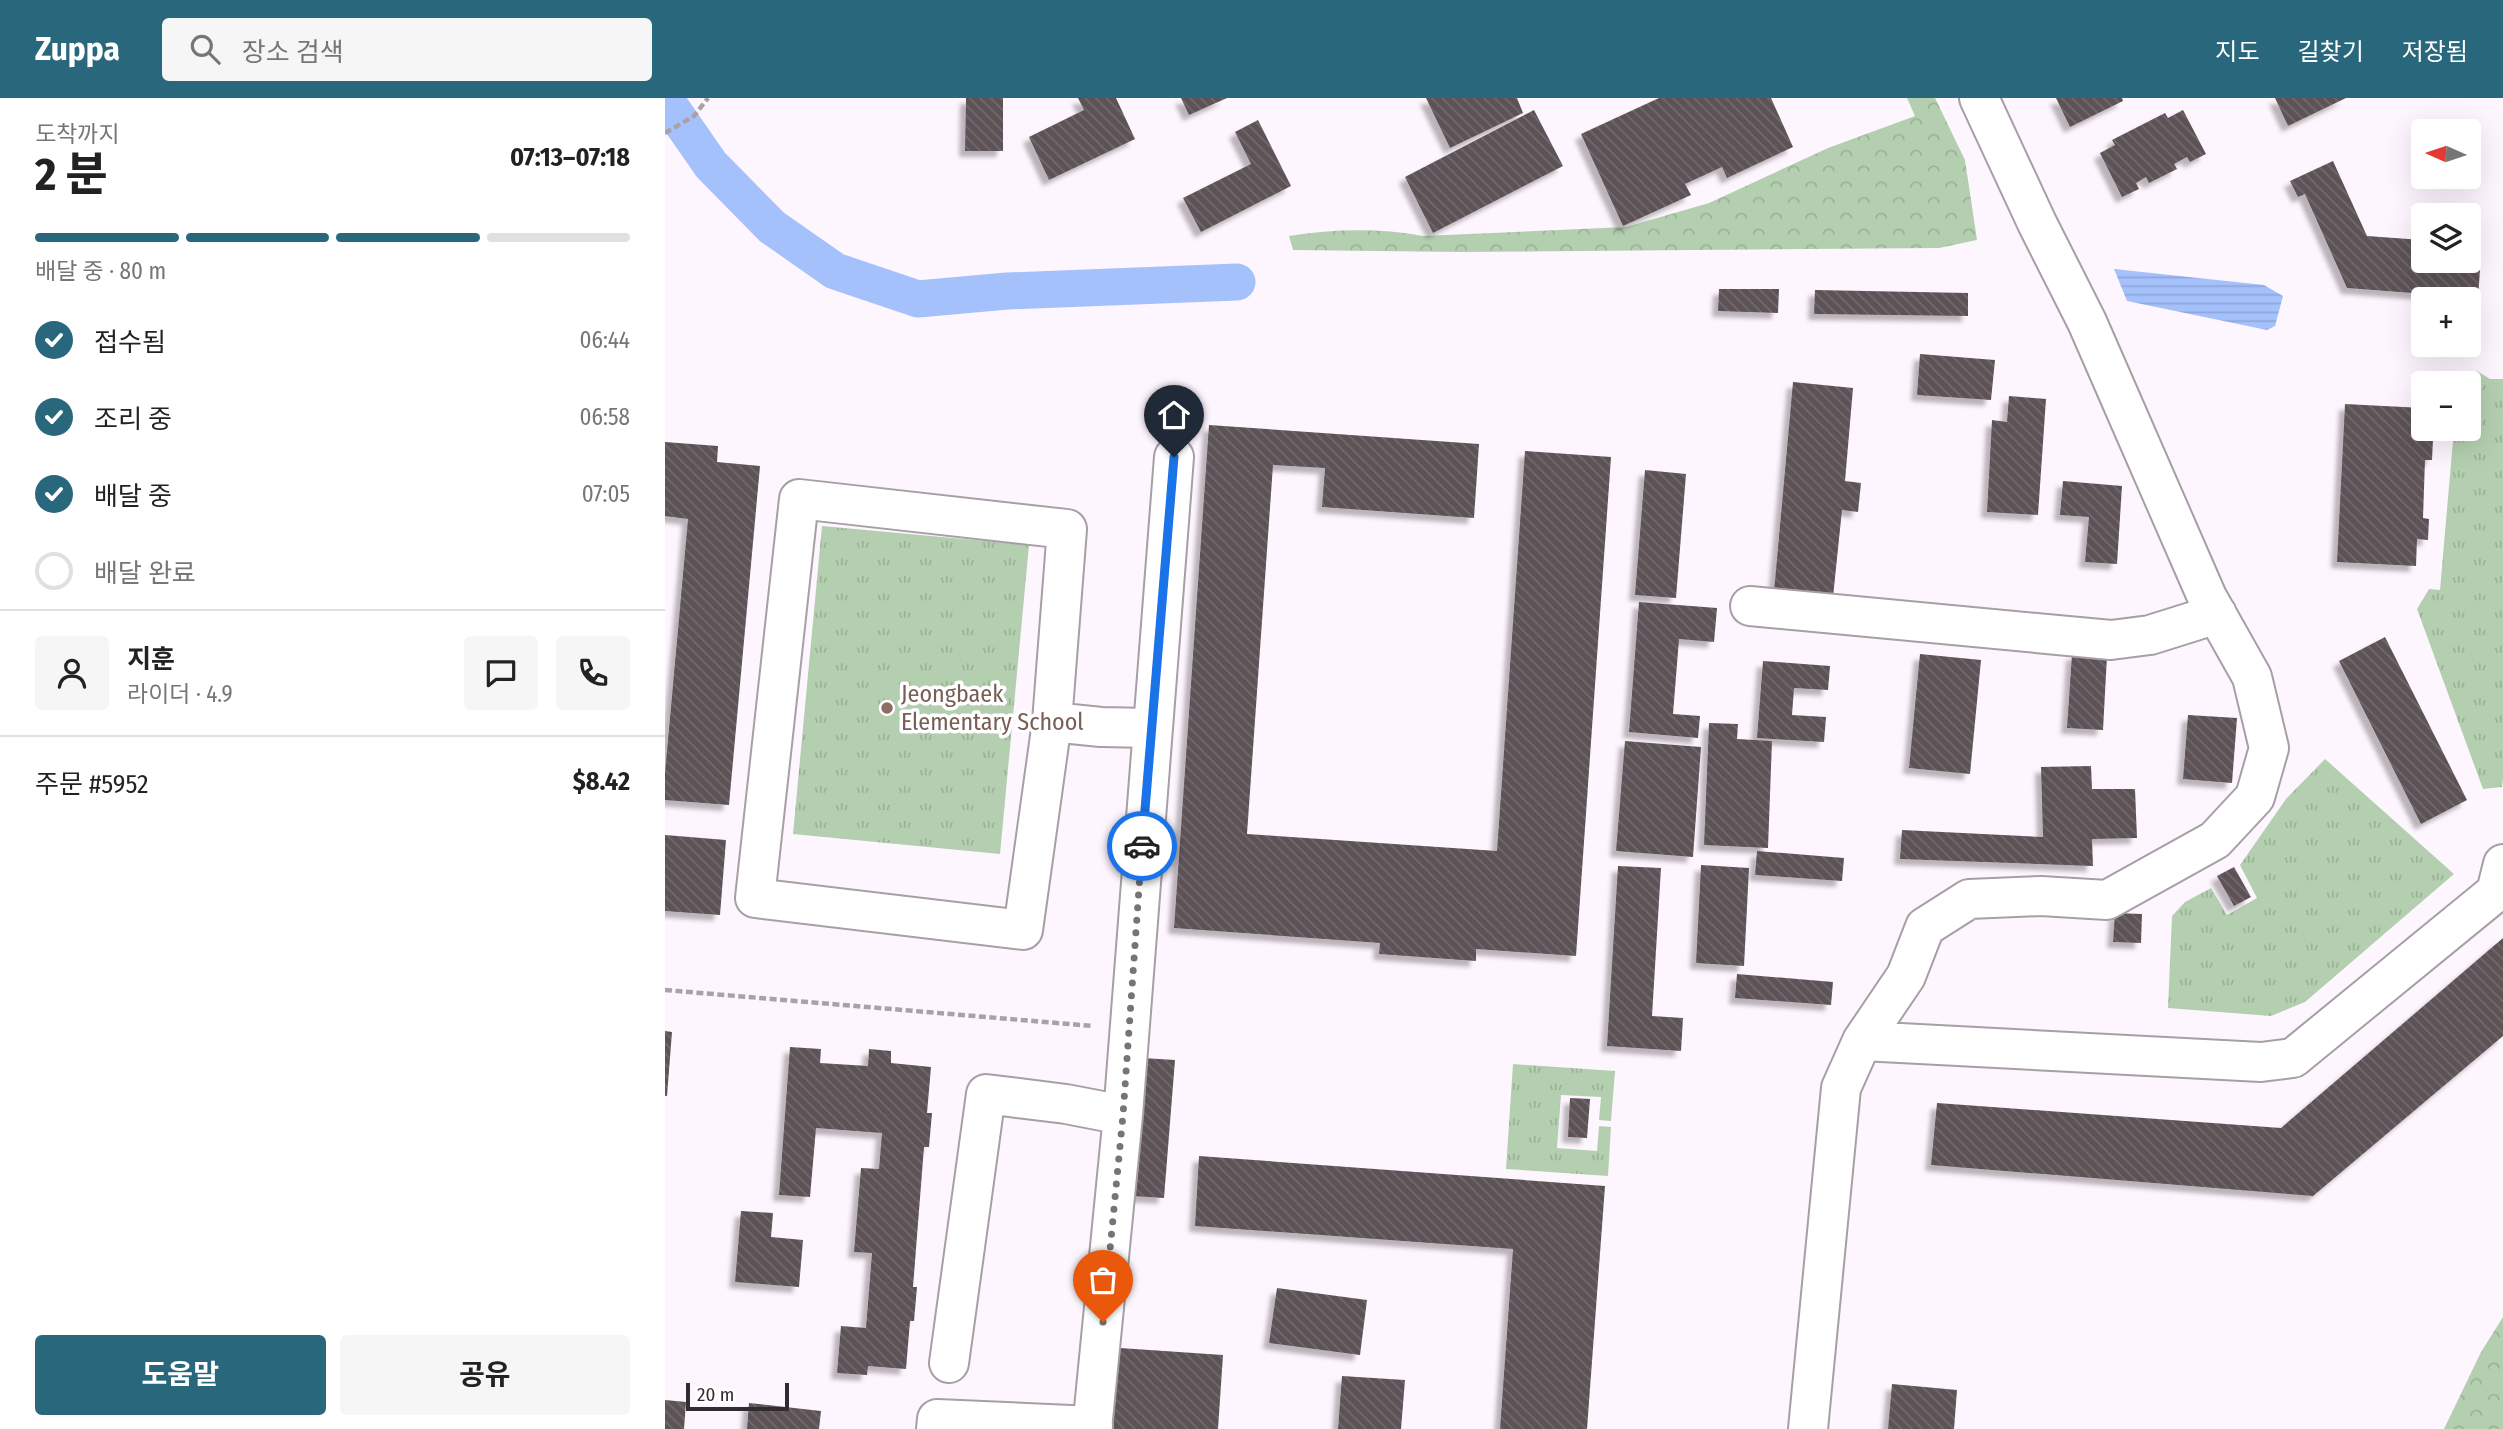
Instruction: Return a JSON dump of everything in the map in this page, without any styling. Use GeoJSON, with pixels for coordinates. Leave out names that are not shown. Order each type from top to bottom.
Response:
{"type":"FeatureCollection","features":[{"type":"Feature","properties":{"kind":"street"},"geometry":{"type":"LineString","coordinates":[[1808,1429],[1841,1088],[1862,1041],[1906,976],[1925,927],[1969,899],[2041,896],[2107,900],[2215,840],[2255,797],[2269,748],[2252,677],[2207,597],[2087,322],[1979,98]]}},
{"type":"Feature","properties":{"kind":"street"},"geometry":{"type":"LineString","coordinates":[[936,1429],[937,1419],[1092,1428],[1123,1115],[1174,457]]}},
{"type":"Feature","properties":{"kind":"street"},"geometry":{"type":"LineString","coordinates":[[799,499],[1067,530],[1052,722],[1023,930],[755,898],[799,499]]}},
{"type":"Feature","properties":{"kind":"street"},"geometry":{"type":"LineString","coordinates":[[1750,606],[2111,640],[2150,635],[2217,614]]}},
{"type":"Feature","properties":{"kind":"street"},"geometry":{"type":"LineString","coordinates":[[1052,722],[1151,728]]}},
{"type":"Feature","properties":{"kind":"street"},"geometry":{"type":"LineString","coordinates":[[1862,1041],[2261,1062],[2293,1058],[2496,892],[2503,864]]}},
{"type":"Feature","properties":{"kind":"street"},"geometry":{"type":"LineString","coordinates":[[949,1363],[986,1094],[1066,1104],[1123,1115]]}},
{"type":"Feature","properties":{"kind":"path"},"geometry":{"type":"LineString","coordinates":[[665,133],[694,116],[708,98]]}},
{"type":"Feature","properties":{"kind":"path"},"geometry":{"type":"LineString","coordinates":[[665,990],[1129,1029]]}},
{"type":"Feature","properties":{"kind":"green space"},"geometry":{"type":"Polygon","coordinates":[[[1907,98],[1935,98],[1965,160],[1977,240],[1939,248],[1462,252],[1293,250],[1289,236],[1339,231],[1423,236],[1626,227],[1709,203],[1828,148],[1915,116],[1907,98]]]}},
{"type":"Feature","properties":{"kind":"green space"},"geometry":{"type":"Polygon","coordinates":[[[2481,373],[2490,379],[2503,379],[2502,787],[2483,789],[2417,609],[2429,589],[2440,590],[2453,441],[2481,441],[2481,373]]]}},
{"type":"Feature","properties":{"kind":"green space"},"geometry":{"type":"Polygon","coordinates":[[[822,526],[1029,545],[1000,854],[793,834],[822,526]]]}},
{"type":"Feature","properties":{"kind":"green space"},"geometry":{"type":"Polygon","coordinates":[[[2325,759],[2454,874],[2305,1002],[2271,1016],[2168,1008],[2172,916],[2185,902],[2211,888],[2227,915],[2257,898],[2240,865],[2286,799],[2325,759]]]}},
{"type":"Feature","properties":{"kind":"green space"},"geometry":{"type":"Polygon","coordinates":[[[1513,1064],[1615,1071],[1611,1121],[1599,1120],[1601,1097],[1561,1095],[1557,1148],[1597,1151],[1599,1126],[1611,1127],[1608,1176],[1506,1169],[1513,1064]]]}},
{"type":"Feature","properties":{"kind":"green space"},"geometry":{"type":"Polygon","coordinates":[[[2503,1317],[2503,1429],[2444,1429],[2481,1352],[2503,1317]]]}},
{"type":"Feature","properties":{"kind":"water"},"geometry":{"type":"Polygon","coordinates":[[[2114,269],[2264,285],[2283,296],[2275,326],[2267,330],[2127,301],[2114,269]]]}},
{"type":"Feature","properties":{"kind":"building"},"geometry":{"type":"Polygon","coordinates":[[[966,98],[1003,98],[1003,151],[965,151],[966,98]]]}},
{"type":"Feature","properties":{"kind":"building"},"geometry":{"type":"Polygon","coordinates":[[[1078,98],[1116,98],[1135,139],[1049,180],[1029,137],[1084,110],[1078,98]]]}},
{"type":"Feature","properties":{"kind":"building"},"geometry":{"type":"Polygon","coordinates":[[[1181,98],[1227,98],[1189,115],[1181,98]]]}},
{"type":"Feature","properties":{"kind":"building"},"geometry":{"type":"Polygon","coordinates":[[[1426,98],[1517,98],[1523,113],[1450,148],[1426,98]]]}},
{"type":"Feature","properties":{"kind":"building"},"geometry":{"type":"Polygon","coordinates":[[[1659,98],[1771,98],[1793,147],[1727,178],[1722,167],[1685,184],[1691,195],[1623,226],[1581,134],[1659,98]]]}},
{"type":"Feature","properties":{"kind":"building"},"geometry":{"type":"Polygon","coordinates":[[[2056,98],[2122,98],[2123,101],[2070,127],[2056,98]]]}},
{"type":"Feature","properties":{"kind":"building"},"geometry":{"type":"Polygon","coordinates":[[[2275,98],[2346,98],[2288,126],[2275,98]]]}},
{"type":"Feature","properties":{"kind":"building"},"geometry":{"type":"Polygon","coordinates":[[[1534,110],[1563,166],[1433,233],[1405,177],[1534,110]]]}},
{"type":"Feature","properties":{"kind":"building"},"geometry":{"type":"Polygon","coordinates":[[[2183,110],[2206,154],[2190,162],[2187,157],[2174,164],[2177,169],[2149,183],[2146,177],[2136,183],[2139,189],[2122,197],[2100,153],[2115,145],[2112,140],[2165,113],[2168,118],[2183,110]]]}},
{"type":"Feature","properties":{"kind":"building"},"geometry":{"type":"Polygon","coordinates":[[[1258,120],[1291,186],[1201,232],[1183,198],[1251,164],[1235,132],[1258,120]]]}},
{"type":"Feature","properties":{"kind":"building"},"geometry":{"type":"Polygon","coordinates":[[[2333,161],[2367,236],[2411,239],[2411,273],[2480,273],[2479,287],[2411,287],[2411,293],[2347,288],[2305,194],[2298,197],[2290,181],[2333,161]]]}},
{"type":"Feature","properties":{"kind":"building"},"geometry":{"type":"Polygon","coordinates":[[[1719,289],[1779,289],[1778,313],[1718,311],[1719,289]]]}},
{"type":"Feature","properties":{"kind":"building"},"geometry":{"type":"Polygon","coordinates":[[[1815,290],[1968,293],[1968,316],[1814,314],[1815,290]]]}},
{"type":"Feature","properties":{"kind":"building"},"geometry":{"type":"Polygon","coordinates":[[[1920,354],[1995,360],[1991,400],[1917,395],[1920,354]]]}},
{"type":"Feature","properties":{"kind":"building"},"geometry":{"type":"Polygon","coordinates":[[[1793,382],[1853,388],[1845,481],[1861,483],[1858,512],[1842,510],[1833,597],[1774,592],[1793,382]]]}},
{"type":"Feature","properties":{"kind":"building"},"geometry":{"type":"Polygon","coordinates":[[[2009,396],[2046,399],[2038,515],[1987,512],[1992,420],[2007,422],[2009,396]]]}},
{"type":"Feature","properties":{"kind":"building"},"geometry":{"type":"Polygon","coordinates":[[[2345,404],[2411,407],[2411,441],[2433,441],[2432,460],[2425,460],[2423,518],[2429,519],[2428,540],[2417,539],[2416,566],[2337,562],[2345,404]]]}},
{"type":"Feature","properties":{"kind":"building"},"geometry":{"type":"Polygon","coordinates":[[[1209,425],[1479,444],[1474,518],[1322,507],[1325,468],[1273,465],[1247,834],[1497,851],[1525,451],[1611,457],[1576,956],[1476,949],[1476,961],[1379,954],[1380,943],[1174,928],[1209,425]]]}},
{"type":"Feature","properties":{"kind":"building"},"geometry":{"type":"Polygon","coordinates":[[[665,442],[718,446],[717,462],[760,466],[729,805],[665,800],[665,773],[688,519],[665,516],[665,442]]]}},
{"type":"Feature","properties":{"kind":"building"},"geometry":{"type":"Polygon","coordinates":[[[1645,470],[1686,474],[1676,598],[1635,595],[1645,470]]]}},
{"type":"Feature","properties":{"kind":"building"},"geometry":{"type":"Polygon","coordinates":[[[2063,481],[2122,486],[2117,564],[2085,562],[2089,517],[2060,515],[2063,481]]]}},
{"type":"Feature","properties":{"kind":"building"},"geometry":{"type":"Polygon","coordinates":[[[1639,602],[1717,608],[1714,642],[1679,639],[1673,714],[1700,716],[1698,738],[1629,732],[1639,602]]]}},
{"type":"Feature","properties":{"kind":"building"},"geometry":{"type":"Polygon","coordinates":[[[2385,637],[2467,800],[2421,824],[2339,661],[2385,637]]]}},
{"type":"Feature","properties":{"kind":"building"},"geometry":{"type":"Polygon","coordinates":[[[1920,654],[1981,660],[1970,774],[1909,768],[1920,654]]]}},
{"type":"Feature","properties":{"kind":"building"},"geometry":{"type":"Polygon","coordinates":[[[2072,654],[2107,656],[2103,730],[2067,728],[2072,654]]]}},
{"type":"Feature","properties":{"kind":"building"},"geometry":{"type":"Polygon","coordinates":[[[1763,661],[1830,666],[1828,690],[1794,688],[1792,715],[1826,717],[1824,742],[1757,738],[1763,661]]]}},
{"type":"Feature","properties":{"kind":"building"},"geometry":{"type":"Polygon","coordinates":[[[2188,715],[2237,718],[2232,783],[2183,779],[2188,715]]]}},
{"type":"Feature","properties":{"kind":"building"},"geometry":{"type":"Polygon","coordinates":[[[1709,723],[1738,724],[1737,739],[1772,741],[1768,848],[1704,845],[1709,723]]]}},
{"type":"Feature","properties":{"kind":"building"},"geometry":{"type":"Polygon","coordinates":[[[1625,741],[1701,747],[1693,857],[1616,851],[1625,741]]]}},
{"type":"Feature","properties":{"kind":"building"},"geometry":{"type":"Polygon","coordinates":[[[2091,766],[2092,789],[2135,789],[2137,838],[2092,839],[2093,866],[1900,859],[1902,830],[2043,837],[2041,767],[2091,766]]]}},
{"type":"Feature","properties":{"kind":"building"},"geometry":{"type":"Polygon","coordinates":[[[665,835],[726,840],[720,915],[665,911],[665,835]]]}},
{"type":"Feature","properties":{"kind":"building"},"geometry":{"type":"Polygon","coordinates":[[[1757,851],[1844,858],[1842,881],[1755,875],[1757,851]]]}},
{"type":"Feature","properties":{"kind":"building"},"geometry":{"type":"Polygon","coordinates":[[[1701,865],[1749,868],[1744,966],[1696,963],[1701,865]]]}},
{"type":"Feature","properties":{"kind":"building"},"geometry":{"type":"Polygon","coordinates":[[[1618,866],[1661,868],[1652,1016],[1683,1018],[1681,1051],[1607,1046],[1618,866]]]}},
{"type":"Feature","properties":{"kind":"building"},"geometry":{"type":"Polygon","coordinates":[[[2234,867],[2251,897],[2234,906],[2217,876],[2234,867]]]}},
{"type":"Feature","properties":{"kind":"building"},"geometry":{"type":"Polygon","coordinates":[[[2115,913],[2142,914],[2141,943],[2113,942],[2115,913]]]}},
{"type":"Feature","properties":{"kind":"building"},"geometry":{"type":"Polygon","coordinates":[[[2503,938],[2503,1036],[2313,1196],[1931,1165],[1937,1103],[2281,1128],[2503,938]]]}},
{"type":"Feature","properties":{"kind":"building"},"geometry":{"type":"Polygon","coordinates":[[[1737,974],[1833,982],[1831,1005],[1735,998],[1737,974]]]}},
{"type":"Feature","properties":{"kind":"building"},"geometry":{"type":"Polygon","coordinates":[[[665,1031],[672,1032],[667,1096],[665,1096],[665,1031]]]}},
{"type":"Feature","properties":{"kind":"building"},"geometry":{"type":"Polygon","coordinates":[[[790,1047],[821,1049],[820,1063],[868,1066],[869,1049],[891,1051],[891,1063],[931,1067],[927,1113],[932,1113],[929,1147],[924,1147],[913,1287],[917,1287],[914,1321],[910,1321],[906,1369],[868,1366],[867,1375],[837,1373],[841,1326],[866,1328],[872,1253],[854,1252],[861,1168],[879,1169],[882,1133],[816,1128],[810,1197],[779,1195],[790,1047]]]}},
{"type":"Feature","properties":{"kind":"building"},"geometry":{"type":"Polygon","coordinates":[[[1143,1058],[1175,1060],[1164,1198],[1133,1196],[1143,1058]]]}},
{"type":"Feature","properties":{"kind":"building"},"geometry":{"type":"Polygon","coordinates":[[[1570,1098],[1590,1099],[1587,1138],[1568,1137],[1570,1098]]]}},
{"type":"Feature","properties":{"kind":"building"},"geometry":{"type":"Polygon","coordinates":[[[1199,1156],[1605,1186],[1587,1429],[1500,1429],[1513,1249],[1195,1226],[1199,1156]]]}},
{"type":"Feature","properties":{"kind":"building"},"geometry":{"type":"Polygon","coordinates":[[[741,1211],[773,1213],[771,1237],[803,1240],[799,1287],[735,1282],[741,1211]]]}},
{"type":"Feature","properties":{"kind":"building"},"geometry":{"type":"Polygon","coordinates":[[[1277,1288],[1367,1300],[1360,1355],[1269,1343],[1277,1288]]]}},
{"type":"Feature","properties":{"kind":"building"},"geometry":{"type":"Polygon","coordinates":[[[1120,1348],[1223,1355],[1218,1429],[1113,1429],[1120,1348]]]}},
{"type":"Feature","properties":{"kind":"building"},"geometry":{"type":"Polygon","coordinates":[[[1342,1376],[1405,1380],[1401,1429],[1338,1429],[1342,1376]]]}},
{"type":"Feature","properties":{"kind":"building"},"geometry":{"type":"Polygon","coordinates":[[[1892,1384],[1957,1390],[1954,1429],[1888,1429],[1892,1384]]]}},
{"type":"Feature","properties":{"kind":"building"},"geometry":{"type":"Polygon","coordinates":[[[665,1400],[686,1402],[684,1429],[665,1429],[665,1400]]]}},
{"type":"Feature","properties":{"kind":"building"},"geometry":{"type":"Polygon","coordinates":[[[749,1403],[821,1411],[819,1429],[747,1429],[749,1403]]]}},
{"type":"Feature","properties":{"kind":"waterway"},"geometry":{"type":"LineString","coordinates":[[665,99],[711,165],[772,227],[835,271],[918,299],[1007,291],[1237,282]]}},
{"type":"Feature","properties":{"kind":"way so far"},"geometry":{"type":"LineString","coordinates":[[1103,1322],[1123,1115],[1142,846]]}},
{"type":"Feature","properties":{"kind":"place","name":"Jeongbaek Elementary School"},"geometry":{"type":"Point","coordinates":[887,708]}},
{"type":"Feature","properties":{"kind":"route"},"geometry":{"type":"LineString","coordinates":[[1142,846],[1174,457]]}}]}
